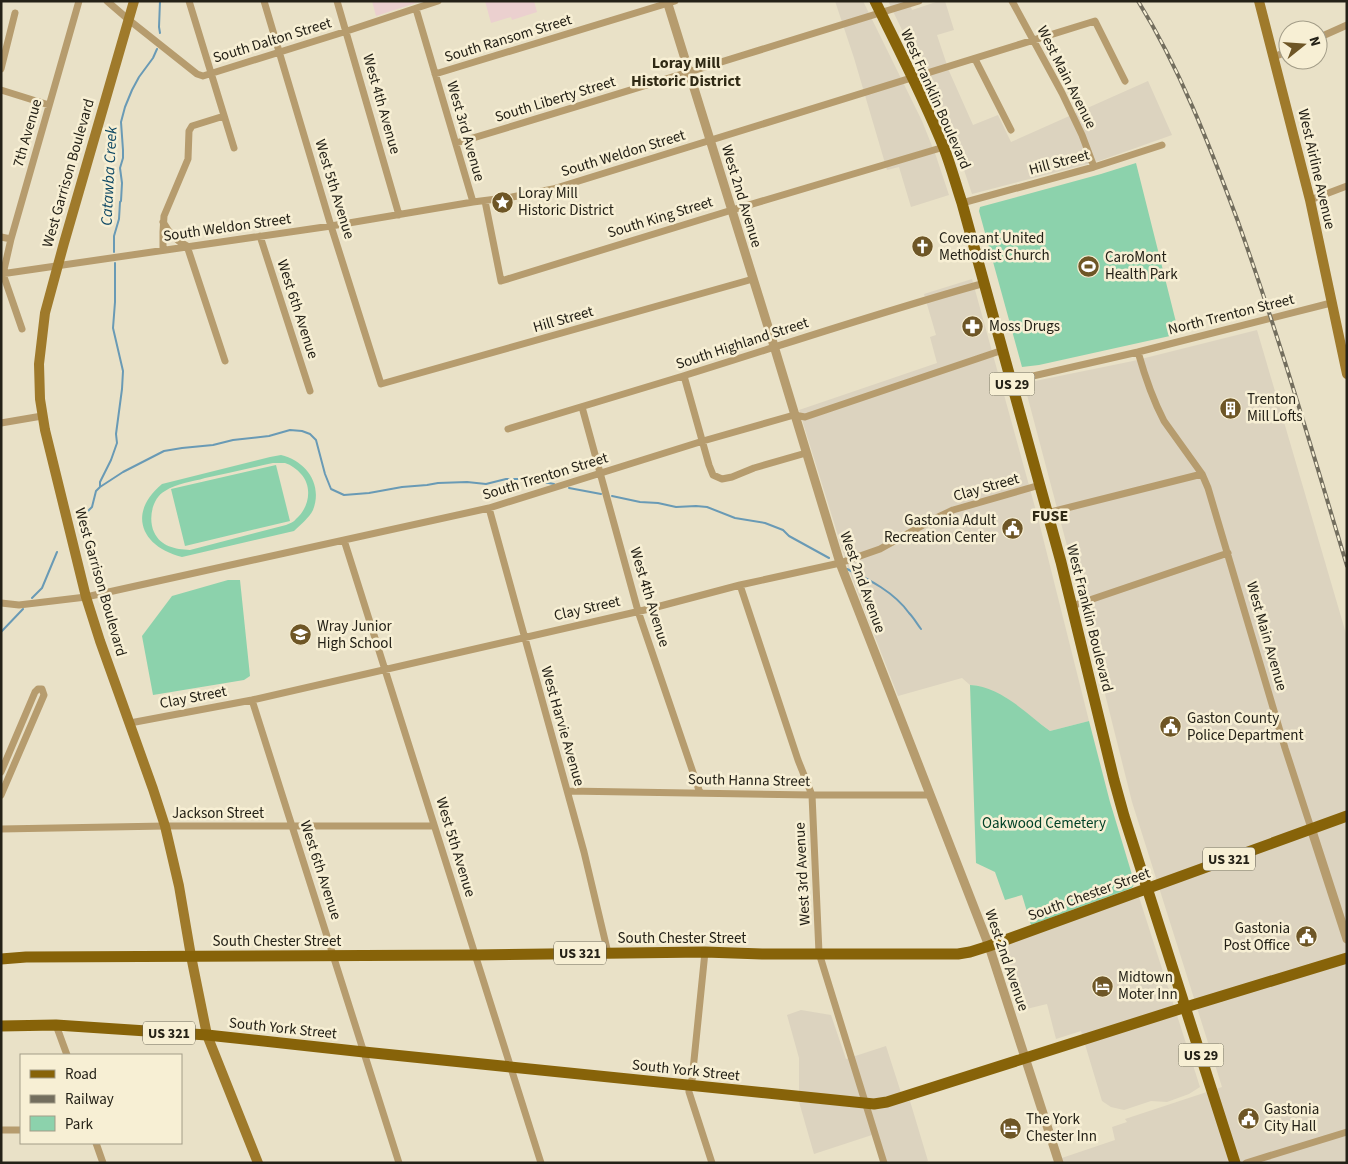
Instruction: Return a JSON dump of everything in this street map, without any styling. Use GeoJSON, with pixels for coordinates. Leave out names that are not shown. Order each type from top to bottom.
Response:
{"type":"FeatureCollection","features":[{"type":"Feature","properties":{"kind":"main road","name":"West Garrison Boulevard"},"geometry":{"type":"LineString","coordinates":[[134,1],[45,313],[40,343],[39,380],[42,416],[86,597],[165,826],[179,886],[190,956],[207,1035],[258,1163]]}},
{"type":"Feature","properties":{"kind":"main road","name":"West Franklin Boulevard"},"geometry":{"type":"LineString","coordinates":[[875,1],[944,147],[962,203],[1072,606],[1114,780],[1235,1163]]}},
{"type":"Feature","properties":{"kind":"main road","name":"West Airline Avenue"},"geometry":{"type":"LineString","coordinates":[[1260,1],[1310,200],[1347,374]]}},
{"type":"Feature","properties":{"kind":"main road","name":"US 321"},"geometry":{"type":"LineString","coordinates":[[1311,828],[1347,816]]}},
{"type":"Feature","properties":{"kind":"main road","name":"South Chester Street"},"geometry":{"type":"LineString","coordinates":[[1,959],[26,957],[705,952],[759,954],[958,954],[989,946],[1311,828]]}},
{"type":"Feature","properties":{"kind":"main road","name":"South York Street"},"geometry":{"type":"LineString","coordinates":[[1,1026],[56,1025],[207,1035],[874,1104],[887,1102],[1347,958]]}},
{"type":"Feature","properties":{"kind":"street","name":"7th Avenue"},"geometry":{"type":"LineString","coordinates":[[2,274],[79,1]]}},
{"type":"Feature","properties":{"kind":"street","name":"South Dalton Street"},"geometry":{"type":"LineString","coordinates":[[108,1],[197,74],[203,76],[347,32],[438,1]]}},
{"type":"Feature","properties":{"kind":"street"},"geometry":{"type":"LineString","coordinates":[[189,1],[234,148]]}},
{"type":"Feature","properties":{"kind":"street","name":"West 5th Avenue"},"geometry":{"type":"LineString","coordinates":[[264,1],[331,226],[381,384]]}},
{"type":"Feature","properties":{"kind":"street","name":"West 4th Avenue"},"geometry":{"type":"LineString","coordinates":[[338,1],[399,215]]}},
{"type":"Feature","properties":{"kind":"street","name":"South Liberty Street"},"geometry":{"type":"LineString","coordinates":[[456,143],[920,1]]}},
{"type":"Feature","properties":{"kind":"street","name":"West Main Avenue"},"geometry":{"type":"LineString","coordinates":[[1012,1],[1070,108],[1094,167]]}},
{"type":"Feature","properties":{"kind":"street","name":"West 2nd Avenue"},"geometry":{"type":"LineString","coordinates":[[670,2],[689,72],[840,563],[989,946],[1059,1163]]}},
{"type":"Feature","properties":{"kind":"street","name":"South Ransom Street"},"geometry":{"type":"LineString","coordinates":[[435,74],[670,2]]}},
{"type":"Feature","properties":{"kind":"street","name":"West 3rd Avenue"},"geometry":{"type":"LineString","coordinates":[[416,9],[473,202]]}},
{"type":"Feature","properties":{"kind":"street"},"geometry":{"type":"LineString","coordinates":[[1,69],[15,13]]}},
{"type":"Feature","properties":{"kind":"street","name":"South Weldon Street"},"geometry":{"type":"LineString","coordinates":[[2,274],[331,226],[473,202],[486,202],[553,188],[1095,21],[1125,82]]}},
{"type":"Feature","properties":{"kind":"street"},"geometry":{"type":"LineString","coordinates":[[1328,34],[1347,25]]}},
{"type":"Feature","properties":{"kind":"street"},"geometry":{"type":"LineString","coordinates":[[1274,57],[1278,55]]}},
{"type":"Feature","properties":{"kind":"street"},"geometry":{"type":"LineString","coordinates":[[975,58],[1012,130]]}},
{"type":"Feature","properties":{"kind":"street"},"geometry":{"type":"LineString","coordinates":[[1,90],[50,105]]}},
{"type":"Feature","properties":{"kind":"street"},"geometry":{"type":"LineString","coordinates":[[163,250],[163,222],[188,159],[190,128],[224,116]]}},
{"type":"Feature","properties":{"kind":"street","name":"Hill Street"},"geometry":{"type":"LineString","coordinates":[[962,203],[1094,167],[1162,145]]}},
{"type":"Feature","properties":{"kind":"street","name":"South King Street"},"geometry":{"type":"LineString","coordinates":[[501,281],[944,147]]}},
{"type":"Feature","properties":{"kind":"street"},"geometry":{"type":"LineString","coordinates":[[1310,200],[1347,186]]}},
{"type":"Feature","properties":{"kind":"street","name":"West 3rd Avenue"},"geometry":{"type":"LineString","coordinates":[[486,202],[501,281]]}},
{"type":"Feature","properties":{"kind":"street"},"geometry":{"type":"LineString","coordinates":[[163,222],[172,235],[180,243],[187,246],[225,361]]}},
{"type":"Feature","properties":{"kind":"street"},"geometry":{"type":"LineString","coordinates":[[1,236],[11,239]]}},
{"type":"Feature","properties":{"kind":"street","name":"West 6th Avenue"},"geometry":{"type":"LineString","coordinates":[[260,236],[310,391]]}},
{"type":"Feature","properties":{"kind":"street"},"geometry":{"type":"LineString","coordinates":[[2,274],[22,329]]}},
{"type":"Feature","properties":{"kind":"street","name":"Hill Street"},"geometry":{"type":"LineString","coordinates":[[381,384],[753,279]]}},
{"type":"Feature","properties":{"kind":"street","name":"South Highland Street"},"geometry":{"type":"LineString","coordinates":[[508,429],[984,283]]}},
{"type":"Feature","properties":{"kind":"street","name":"North Trenton Street"},"geometry":{"type":"LineString","coordinates":[[1138,352],[1331,303]]}},
{"type":"Feature","properties":{"kind":"street","name":"South Trenton Street"},"geometry":{"type":"LineString","coordinates":[[1,603],[19,604],[86,597],[489,508],[702,441],[794,415],[805,417],[1002,350]]}},
{"type":"Feature","properties":{"kind":"street"},"geometry":{"type":"LineString","coordinates":[[1011,381],[1138,352]]}},
{"type":"Feature","properties":{"kind":"street","name":"West Main Avenue"},"geometry":{"type":"LineString","coordinates":[[1138,352],[1147,384],[1160,414],[1202,474],[1208,488],[1283,740],[1347,939]]}},
{"type":"Feature","properties":{"kind":"street"},"geometry":{"type":"LineString","coordinates":[[684,376],[713,475],[722,479],[732,477],[754,468],[806,453]]}},
{"type":"Feature","properties":{"kind":"street","name":"West 4th Avenue"},"geometry":{"type":"LineString","coordinates":[[582,407],[638,611],[700,793]]}},
{"type":"Feature","properties":{"kind":"street"},"geometry":{"type":"LineString","coordinates":[[1,423],[42,416]]}},
{"type":"Feature","properties":{"kind":"street"},"geometry":{"type":"LineString","coordinates":[[1047,513],[1202,474]]}},
{"type":"Feature","properties":{"kind":"street","name":"Clay Street"},"geometry":{"type":"LineString","coordinates":[[130,723],[252,700],[840,563],[880,549],[953,510],[1040,486]]}},
{"type":"Feature","properties":{"kind":"street","name":"West Harvie Avenue"},"geometry":{"type":"LineString","coordinates":[[489,508],[568,792],[608,953]]}},
{"type":"Feature","properties":{"kind":"street","name":"West 5th Avenue"},"geometry":{"type":"LineString","coordinates":[[344,540],[541,1163]]}},
{"type":"Feature","properties":{"kind":"street"},"geometry":{"type":"LineString","coordinates":[[1072,606],[1228,553]]}},
{"type":"Feature","properties":{"kind":"street","name":"West 3rd Avenue"},"geometry":{"type":"LineString","coordinates":[[740,586],[798,760],[812,795],[819,953],[884,1163]]}},
{"type":"Feature","properties":{"kind":"street"},"geometry":{"type":"LineString","coordinates":[[1,772],[35,692],[38,689],[42,689],[44,695],[1,795]]}},
{"type":"Feature","properties":{"kind":"street","name":"West 6th Avenue"},"geometry":{"type":"LineString","coordinates":[[252,700],[399,1163]]}},
{"type":"Feature","properties":{"kind":"street","name":"South Hanna Street"},"geometry":{"type":"LineString","coordinates":[[568,792],[930,795]]}},
{"type":"Feature","properties":{"kind":"street","name":"Jackson Street"},"geometry":{"type":"LineString","coordinates":[[1,829],[165,826],[434,826]]}},
{"type":"Feature","properties":{"kind":"street"},"geometry":{"type":"LineString","coordinates":[[705,952],[689,1092],[712,1163]]}},
{"type":"Feature","properties":{"kind":"street"},"geometry":{"type":"LineString","coordinates":[[56,1025],[67,1054]]}},
{"type":"Feature","properties":{"kind":"street"},"geometry":{"type":"LineString","coordinates":[[1,1130],[20,1130]]}},
{"type":"Feature","properties":{"kind":"street"},"geometry":{"type":"LineString","coordinates":[[1246,1163],[1347,1132]]}},
{"type":"Feature","properties":{"kind":"street"},"geometry":{"type":"LineString","coordinates":[[96,1144],[102,1163]]}},
{"type":"Feature","properties":{"kind":"shaded area"},"geometry":{"type":"Polygon","coordinates":[[[372,1],[422,1],[376,16],[372,1]]]}},
{"type":"Feature","properties":{"kind":"shaded area"},"geometry":{"type":"Polygon","coordinates":[[[485,1],[534,1],[537,12],[512,20],[511,17],[491,23],[485,1]]]}},
{"type":"Feature","properties":{"kind":"shaded area"},"geometry":{"type":"Polygon","coordinates":[[[835,1],[863,1],[922,121],[949,195],[911,207],[899,167],[887,170],[835,1]]]}},
{"type":"Feature","properties":{"kind":"shaded area"},"geometry":{"type":"Polygon","coordinates":[[[888,1],[909,1],[912,10],[939,1],[945,1],[954,30],[937,35],[949,71],[973,125],[998,115],[1011,142],[1148,81],[1172,135],[1099,161],[972,194],[944,117],[888,1]]]}},
{"type":"Feature","properties":{"kind":"shaded area"},"geometry":{"type":"Polygon","coordinates":[[[972,279],[1038,518],[1089,721],[1050,731],[1005,697],[976,685],[970,685],[962,678],[898,696],[848,568],[799,410],[937,363],[930,337],[936,335],[924,294],[972,279]]]}},
{"type":"Feature","properties":{"kind":"shaded area"},"geometry":{"type":"Polygon","coordinates":[[[1257,330],[1347,637],[1347,1163],[1051,1163],[1115,1140],[1112,1127],[1127,1122],[1125,1119],[1222,1087],[1132,802],[1026,385],[1030,382],[1133,361],[1257,330]]]}},
{"type":"Feature","properties":{"kind":"shaded area"},"geometry":{"type":"Polygon","coordinates":[[[1139,897],[1200,1087],[1189,1094],[1167,1102],[1151,1101],[1124,1110],[1111,1107],[1102,1101],[1081,1031],[1056,1039],[1047,1004],[1018,1011],[998,945],[1139,897]]]}},
{"type":"Feature","properties":{"kind":"shaded area"},"geometry":{"type":"Polygon","coordinates":[[[801,1010],[831,1015],[846,1059],[886,1046],[904,1102],[910,1101],[928,1161],[923,1163],[887,1163],[878,1133],[814,1154],[799,1102],[799,1058],[787,1015],[801,1010]]]}},
{"type":"Feature","properties":{"kind":"green space","name":"CaroMont Health Park"},"geometry":{"type":"Polygon","coordinates":[[[1136,163],[1179,334],[1039,365],[1022,367],[979,211],[980,207],[1136,163]]]}},
{"type":"Feature","properties":{"kind":"green space"},"geometry":{"type":"Polygon","coordinates":[[[281,455],[298,462],[305,468],[314,483],[316,500],[313,510],[294,531],[182,557],[168,552],[148,537],[142,517],[151,495],[162,484],[281,455]],[[274,463],[185,483],[165,491],[157,499],[152,509],[152,527],[157,537],[169,546],[190,550],[293,522],[304,509],[308,497],[307,485],[305,479],[294,467],[285,463],[274,463]]]}},
{"type":"Feature","properties":{"kind":"green space"},"geometry":{"type":"Polygon","coordinates":[[[276,465],[290,521],[185,546],[171,489],[276,465]]]}},
{"type":"Feature","properties":{"kind":"green space"},"geometry":{"type":"Polygon","coordinates":[[[228,580],[240,580],[250,676],[244,680],[153,695],[142,636],[172,596],[228,580]]]}},
{"type":"Feature","properties":{"kind":"green space","name":"Oakwood Cemetery"},"geometry":{"type":"Polygon","coordinates":[[[970,685],[992,690],[1013,702],[1050,731],[1089,721],[1110,802],[1133,878],[1134,884],[1132,888],[1031,925],[1022,895],[1005,900],[995,872],[976,863],[970,685]]]}},
{"type":"Feature","properties":{"kind":"waterway","name":"Catawba Creek"},"geometry":{"type":"LineString","coordinates":[[160,1],[160,33]]}},
{"type":"Feature","properties":{"kind":"waterway","name":"Catawba Creek"},"geometry":{"type":"LineString","coordinates":[[114,252],[114,236],[119,219],[122,183],[120,168],[123,158],[121,122],[132,90],[157,49]]}},
{"type":"Feature","properties":{"kind":"waterway","name":"Catawba Creek"},"geometry":{"type":"LineString","coordinates":[[83,516],[92,507],[96,491],[100,487],[100,482],[117,443],[116,434],[123,371],[113,328],[115,263]]}},
{"type":"Feature","properties":{"kind":"waterway"},"geometry":{"type":"LineString","coordinates":[[100,487],[123,472],[164,451],[269,436],[290,430],[310,434],[316,440],[331,489],[344,495],[438,483],[467,482],[486,484],[506,479],[527,479],[554,484]]}},
{"type":"Feature","properties":{"kind":"waterway"},"geometry":{"type":"LineString","coordinates":[[569,488],[601,494]]}},
{"type":"Feature","properties":{"kind":"waterway"},"geometry":{"type":"LineString","coordinates":[[612,496],[676,507],[707,507],[735,518],[765,523],[783,530],[789,536],[829,558]]}},
{"type":"Feature","properties":{"kind":"waterway","name":"Catawba Creek"},"geometry":{"type":"LineString","coordinates":[[32,598],[42,588],[57,552]]}},
{"type":"Feature","properties":{"kind":"waterway"},"geometry":{"type":"LineString","coordinates":[[847,569],[873,582],[889,593],[903,606],[921,629]]}},
{"type":"Feature","properties":{"kind":"waterway","name":"Catawba Creek"},"geometry":{"type":"LineString","coordinates":[[1,632],[23,609]]}},
{"type":"Feature","properties":{"kind":"railway"},"geometry":{"type":"LineString","coordinates":[[1138,1],[1180,80],[1237,219],[1281,348],[1347,566]]}},
{"type":"Feature","properties":{"kind":"place","name":"Loray Mill Historic District"},"geometry":{"type":"Point","coordinates":[502,202]}},
{"type":"Feature","properties":{"kind":"place","name":"Covenant United Methodist Church"},"geometry":{"type":"Point","coordinates":[923,247]}},
{"type":"Feature","properties":{"kind":"place","name":"CaroMont Health Park"},"geometry":{"type":"Point","coordinates":[1089,266]}},
{"type":"Feature","properties":{"kind":"place","name":"Moss Drugs"},"geometry":{"type":"Point","coordinates":[973,326]}},
{"type":"Feature","properties":{"kind":"place","name":"Trenton Mill Lofts"},"geometry":{"type":"Point","coordinates":[1231,408]}},
{"type":"Feature","properties":{"kind":"place","name":"Gastonia Adult Recreation Center"},"geometry":{"type":"Point","coordinates":[1012,529]}},
{"type":"Feature","properties":{"kind":"place","name":"Wray Junior High School"},"geometry":{"type":"Point","coordinates":[301,635]}},
{"type":"Feature","properties":{"kind":"place","name":"Gaston County Police Department"},"geometry":{"type":"Point","coordinates":[1171,727]}},
{"type":"Feature","properties":{"kind":"place","name":"Gastonia Post Office"},"geometry":{"type":"Point","coordinates":[1306,937]}},
{"type":"Feature","properties":{"kind":"place","name":"Midtown Moter Inn"},"geometry":{"type":"Point","coordinates":[1102,986]}},
{"type":"Feature","properties":{"kind":"place","name":"Gastonia City Hall"},"geometry":{"type":"Point","coordinates":[1248,1118]}},
{"type":"Feature","properties":{"kind":"place","name":"The York Chester Inn"},"geometry":{"type":"Point","coordinates":[1010,1128]}},
{"type":"Feature","properties":{"kind":"district","name":"Loray Mill Historic District"},"geometry":{"type":"Point","coordinates":[686,71]}},
{"type":"Feature","properties":{"kind":"district","name":"FUSE"},"geometry":{"type":"Point","coordinates":[1050,515]}}]}
